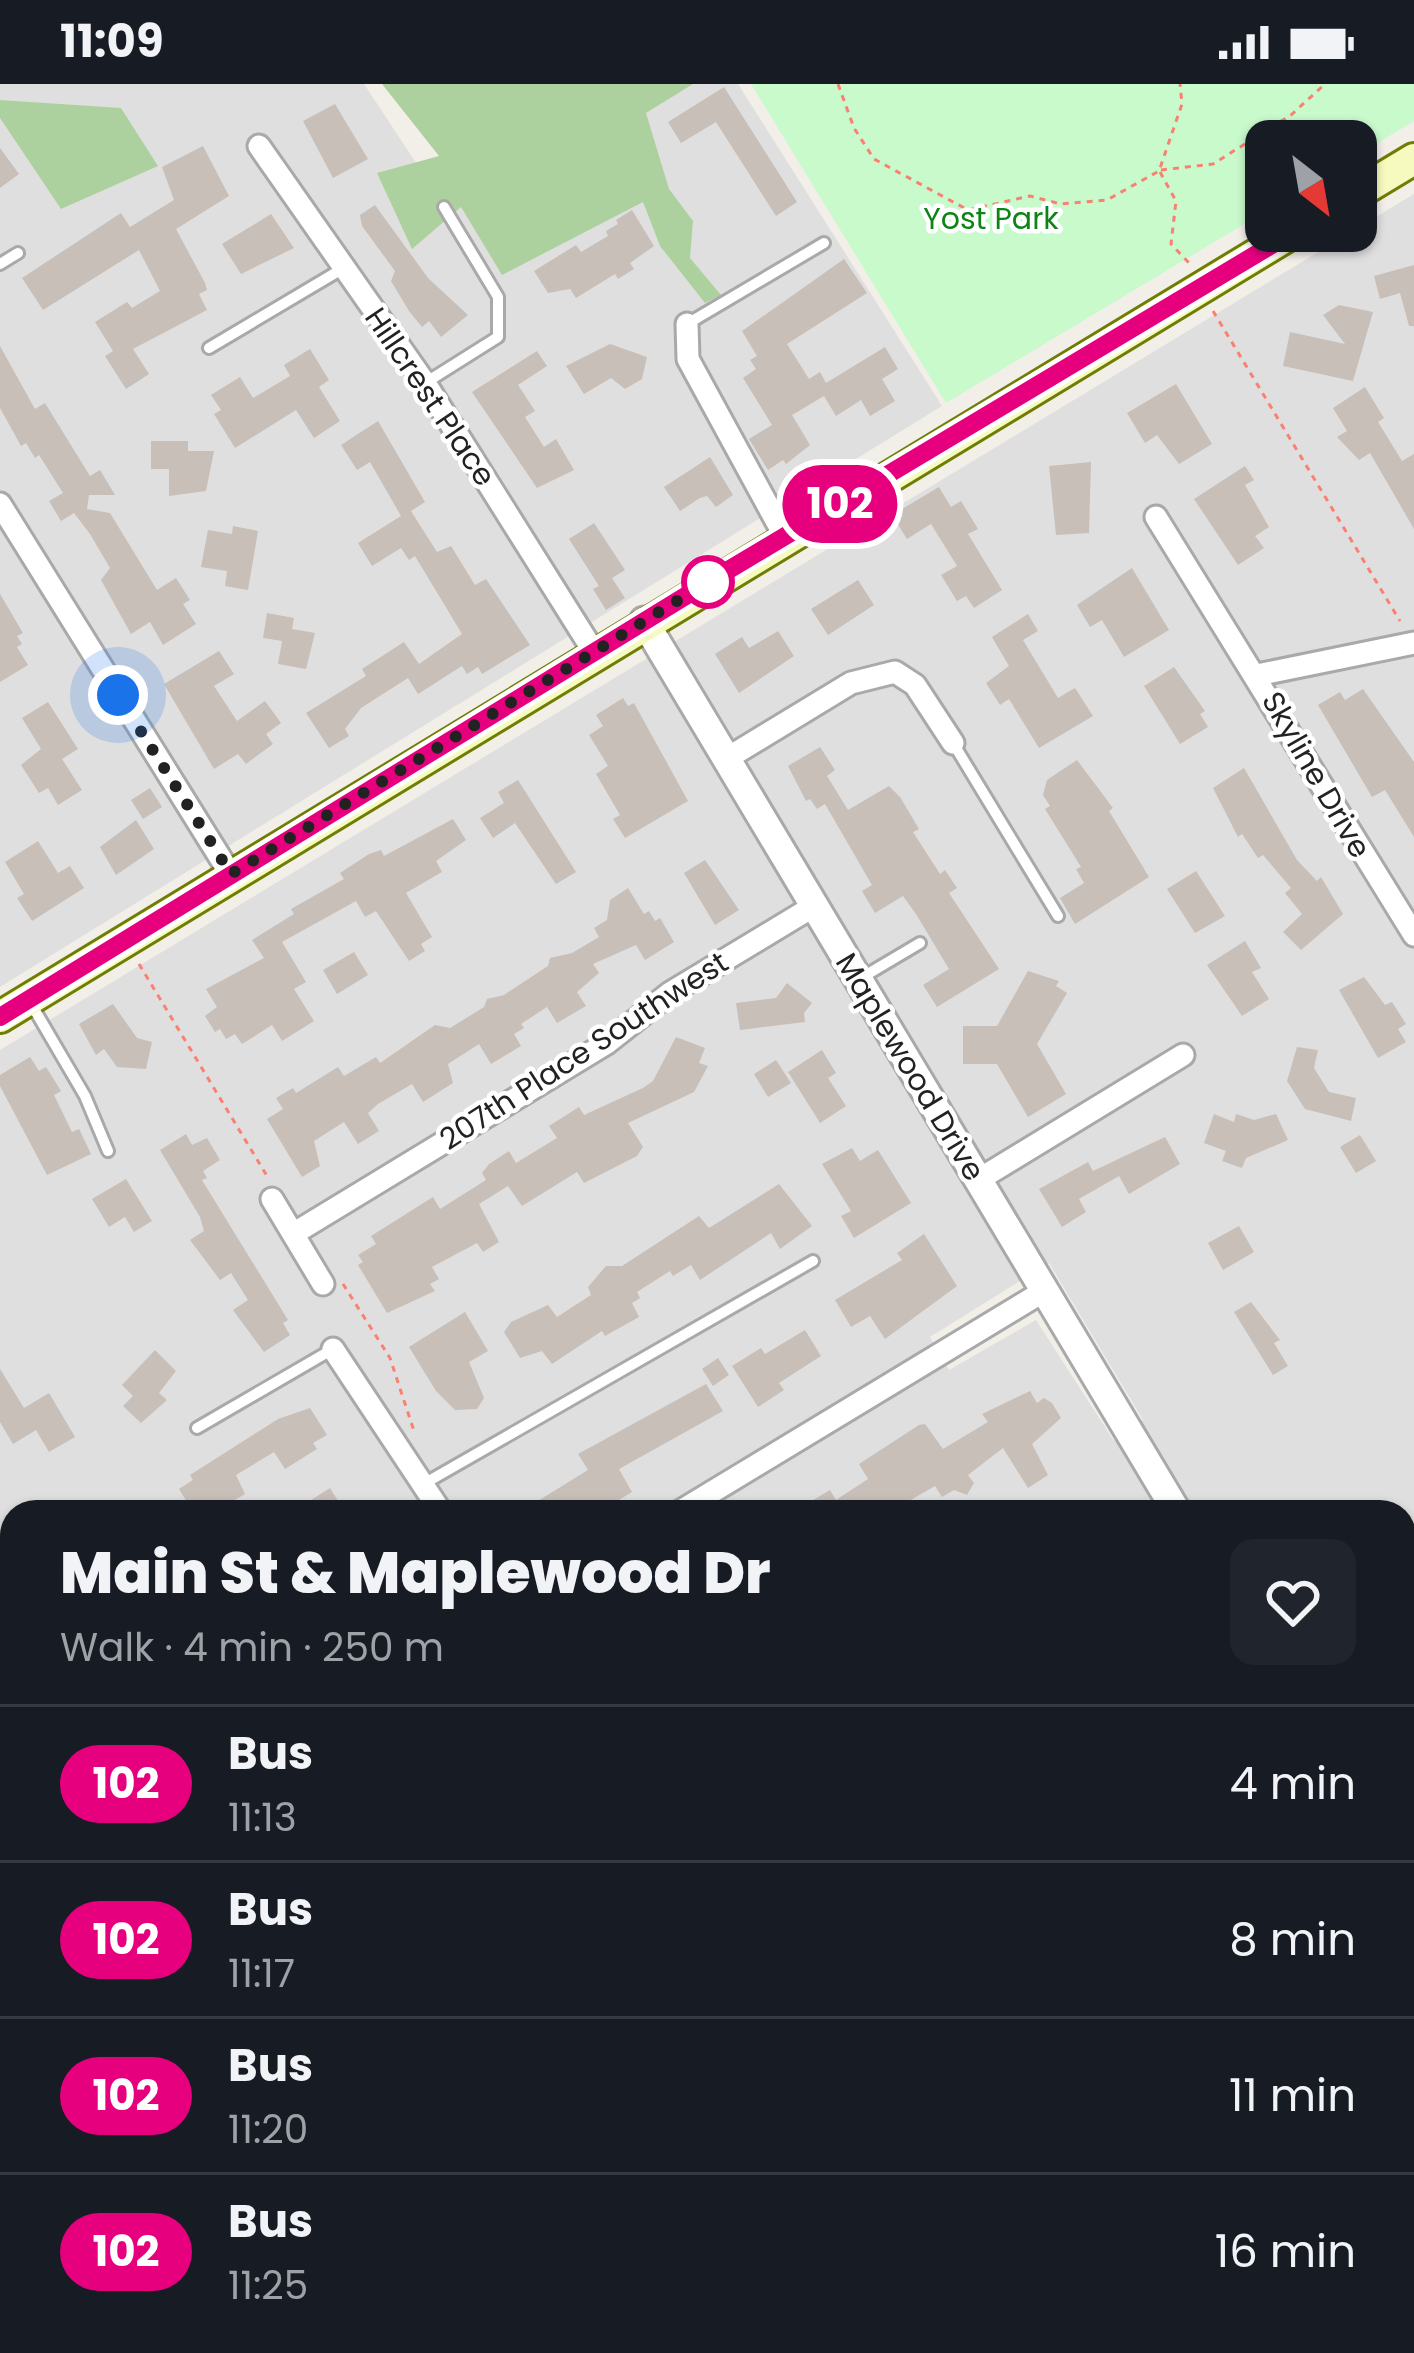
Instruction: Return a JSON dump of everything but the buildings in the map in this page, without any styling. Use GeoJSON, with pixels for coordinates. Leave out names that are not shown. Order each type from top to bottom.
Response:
{"type":"FeatureCollection","features":[{"type":"Feature","properties":{"kind":"main road"},"geometry":{"type":"LineString","coordinates":[[1377,181],[1414,159]]}},
{"type":"Feature","properties":{"kind":"main road"},"geometry":{"type":"LineString","coordinates":[[0,1017],[785,537],[1211,296],[1268,252]]}},
{"type":"Feature","properties":{"kind":"street","name":"Hillcrest Place"},"geometry":{"type":"LineString","coordinates":[[259,146],[425,383],[594,652]]}},
{"type":"Feature","properties":{"kind":"street"},"geometry":{"type":"LineString","coordinates":[[687,324],[688,359],[785,537]]}},
{"type":"Feature","properties":{"kind":"street"},"geometry":{"type":"LineString","coordinates":[[0,505],[231,874]]}},
{"type":"Feature","properties":{"kind":"street","name":"Skyline Drive"},"geometry":{"type":"LineString","coordinates":[[1156,517],[1414,935]]}},
{"type":"Feature","properties":{"kind":"street","name":"Maplewood Drive"},"geometry":{"type":"LineString","coordinates":[[644,622],[1171,1500]]}},
{"type":"Feature","properties":{"kind":"street","name":"Skyline Drive"},"geometry":{"type":"LineString","coordinates":[[1257,675],[1414,643]]}},
{"type":"Feature","properties":{"kind":"street"},"geometry":{"type":"LineString","coordinates":[[726,759],[851,683],[895,672],[915,685],[953,742]]}},
{"type":"Feature","properties":{"kind":"street","name":"207th Place Southwest"},"geometry":{"type":"LineString","coordinates":[[293,1234],[607,1043],[670,993],[814,906]]}},
{"type":"Feature","properties":{"kind":"street"},"geometry":{"type":"LineString","coordinates":[[977,1180],[1183,1054]]}},
{"type":"Feature","properties":{"kind":"street"},"geometry":{"type":"LineString","coordinates":[[275,1190],[293,1234],[332,1281]]}},
{"type":"Feature","properties":{"kind":"street"},"geometry":{"type":"LineString","coordinates":[[699,1500],[1044,1291]]}},
{"type":"Feature","properties":{"kind":"street"},"geometry":{"type":"LineString","coordinates":[[333,1349],[431,1500]]}},
{"type":"Feature","properties":{"kind":"lane"},"geometry":{"type":"LineString","coordinates":[[425,383],[498,337],[498,298],[444,207]]}},
{"type":"Feature","properties":{"kind":"lane"},"geometry":{"type":"LineString","coordinates":[[687,324],[824,243]]}},
{"type":"Feature","properties":{"kind":"lane"},"geometry":{"type":"LineString","coordinates":[[0,264],[18,253]]}},
{"type":"Feature","properties":{"kind":"lane"},"geometry":{"type":"LineString","coordinates":[[209,348],[341,269]]}},
{"type":"Feature","properties":{"kind":"lane"},"geometry":{"type":"LineString","coordinates":[[953,742],[1058,916]]}},
{"type":"Feature","properties":{"kind":"lane"},"geometry":{"type":"LineString","coordinates":[[858,980],[920,943]]}},
{"type":"Feature","properties":{"kind":"lane"},"geometry":{"type":"LineString","coordinates":[[28,1000],[85,1096],[109,1150]]}},
{"type":"Feature","properties":{"kind":"lane"},"geometry":{"type":"LineString","coordinates":[[420,1486],[813,1261]]}},
{"type":"Feature","properties":{"kind":"lane"},"geometry":{"type":"LineString","coordinates":[[197,1428],[333,1349]]}},
{"type":"Feature","properties":{"kind":"path"},"geometry":{"type":"LineString","coordinates":[[838,84],[854,128],[874,159],[968,210],[1030,196],[1061,204],[1107,200],[1159,170],[1213,164],[1291,115],[1325,84]]}},
{"type":"Feature","properties":{"kind":"path"},"geometry":{"type":"LineString","coordinates":[[1180,84],[1182,104],[1159,170],[1176,201],[1171,244],[1211,296],[1414,643]]}},
{"type":"Feature","properties":{"kind":"path"},"geometry":{"type":"LineString","coordinates":[[138,962],[275,1190]]}},
{"type":"Feature","properties":{"kind":"path"},"geometry":{"type":"LineString","coordinates":[[332,1281],[390,1358],[416,1440]]}},
{"type":"Feature","properties":{"kind":"shaded area"},"geometry":{"type":"Polygon","coordinates":[[[0,84],[364,84],[434,190],[611,84],[738,84],[942,406],[0,987],[0,84]]]}},
{"type":"Feature","properties":{"kind":"shaded area"},"geometry":{"type":"Polygon","coordinates":[[[1414,194],[1414,1500],[0,1500],[0,1050],[1318,252],[1377,252],[1377,216],[1414,194]],[[1049,1263],[930,1337],[949,1370],[1036,1320],[1114,1441],[1143,1420],[1049,1263]]]}},
{"type":"Feature","properties":{"kind":"green space"},"geometry":{"type":"Polygon","coordinates":[[[382,84],[693,84],[646,113],[669,189],[693,221],[690,258],[721,295],[705,303],[660,246],[643,202],[502,275],[461,207],[412,249],[377,173],[439,156],[382,84]]]}},
{"type":"Feature","properties":{"kind":"green space","name":"Yost Park"},"geometry":{"type":"Polygon","coordinates":[[[751,84],[1414,84],[1414,121],[1377,143],[1377,120],[1245,120],[1245,224],[946,403],[751,84]]]}},
{"type":"Feature","properties":{"kind":"green space"},"geometry":{"type":"Polygon","coordinates":[[[0,100],[121,108],[158,166],[61,209],[0,118],[0,100]]]}},
{"type":"Feature","properties":{"kind":"bus line","name":"102"},"geometry":{"type":"LineString","coordinates":[[0,1017],[710,581],[1260,252]]}},
{"type":"Feature","properties":{"kind":"route"},"geometry":{"type":"LineString","coordinates":[[118,695],[231,874],[708,582]]}}]}
